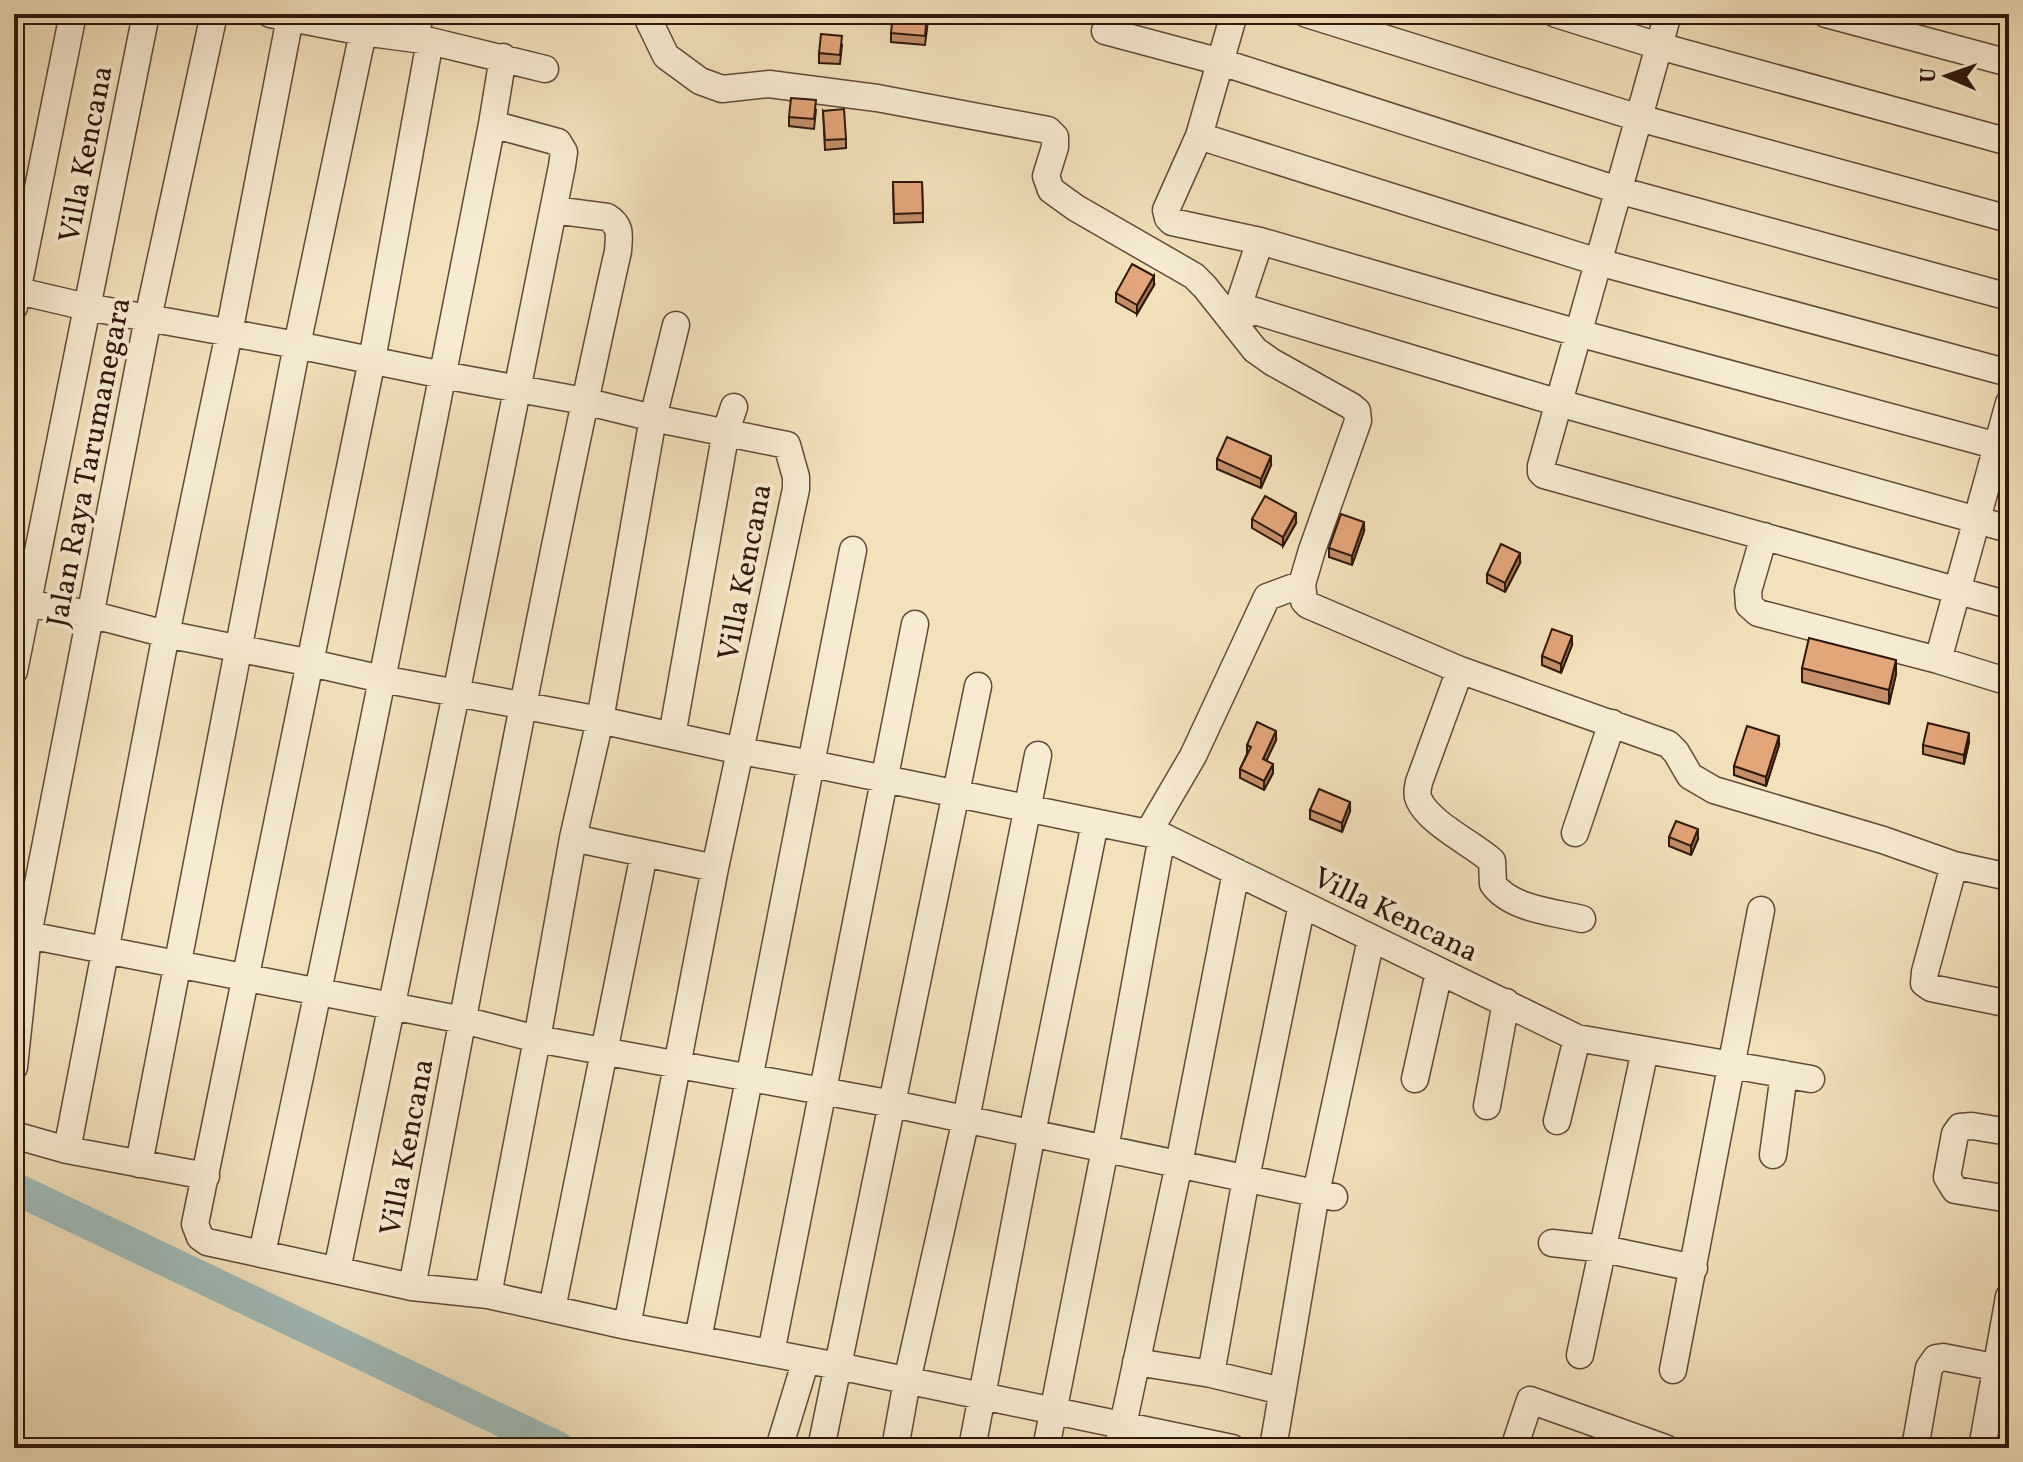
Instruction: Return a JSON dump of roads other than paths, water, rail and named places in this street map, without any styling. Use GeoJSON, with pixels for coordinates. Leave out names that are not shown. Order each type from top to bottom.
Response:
{"type":"FeatureCollection","features":[{"type":"Feature","properties":{"kind":"street"},"geometry":{"type":"LineString","coordinates":[[15,296],[73,14]]}},
{"type":"Feature","properties":{"kind":"street","name":"Villa Kencana"},"geometry":{"type":"LineString","coordinates":[[14,671],[21,602],[87,307],[146,14]]}},
{"type":"Feature","properties":{"kind":"street","name":"Jalan Raya Tarumanegara"},"geometry":{"type":"LineString","coordinates":[[14,1067],[21,933],[214,14]]}},
{"type":"Feature","properties":{"kind":"street"},"geometry":{"type":"LineString","coordinates":[[649,14],[649,21],[666,56],[700,81],[722,89],[769,84],[877,98],[1048,130],[1055,137],[1046,176],[1051,190],[1076,208],[1194,276],[1255,350],[1357,411],[1358,421],[1302,584],[1304,601],[1308,605],[1460,670],[1672,747],[1690,776],[1714,790],[1883,840],[1954,865],[2009,877]]}},
{"type":"Feature","properties":{"kind":"street"},"geometry":{"type":"LineString","coordinates":[[1234,14],[1199,136],[1166,210],[1172,222],[1260,241],[1578,333],[2003,448]]}},
{"type":"Feature","properties":{"kind":"street"},"geometry":{"type":"LineString","coordinates":[[1307,14],[1639,118],[2009,219]]}},
{"type":"Feature","properties":{"kind":"street"},"geometry":{"type":"LineString","coordinates":[[1556,14],[1659,46],[2009,142]]}},
{"type":"Feature","properties":{"kind":"street"},"geometry":{"type":"LineString","coordinates":[[1668,14],[1541,472],[2009,605]]}},
{"type":"Feature","properties":{"kind":"street"},"geometry":{"type":"LineString","coordinates":[[1826,14],[2009,63]]}},
{"type":"Feature","properties":{"kind":"street"},"geometry":{"type":"LineString","coordinates":[[67,1150],[166,634],[229,333],[280,16],[363,32],[422,32],[545,69]]}},
{"type":"Feature","properties":{"kind":"street"},"geometry":{"type":"LineString","coordinates":[[1105,31],[1221,62],[1618,190],[2009,297]]}},
{"type":"Feature","properties":{"kind":"street"},"geometry":{"type":"LineString","coordinates":[[139,1164],[297,345],[363,32]]}},
{"type":"Feature","properties":{"kind":"street","name":"Villa Kencana"},"geometry":{"type":"LineString","coordinates":[[422,32],[372,360],[195,1224],[200,1237],[207,1242],[412,1287],[488,1295],[627,1326],[1054,1411],[1120,1437],[1232,1448]]}},
{"type":"Feature","properties":{"kind":"street"},"geometry":{"type":"LineString","coordinates":[[262,1253],[319,993],[443,375],[503,57]]}},
{"type":"Feature","properties":{"kind":"street"},"geometry":{"type":"LineString","coordinates":[[337,1270],[564,152],[558,142],[551,139],[492,124]]}},
{"type":"Feature","properties":{"kind":"street"},"geometry":{"type":"LineString","coordinates":[[1199,136],[1598,262],[2009,373]]}},
{"type":"Feature","properties":{"kind":"street","name":"Villa Kencana"},"geometry":{"type":"LineString","coordinates":[[412,1287],[523,706],[584,401],[618,251],[620,232],[615,222],[607,217],[554,210]]}},
{"type":"Feature","properties":{"kind":"street"},"geometry":{"type":"LineString","coordinates":[[1243,335],[1241,305],[1260,241]]}},
{"type":"Feature","properties":{"kind":"street","name":"Villa Kencana"},"geometry":{"type":"LineString","coordinates":[[15,296],[297,345],[584,401],[653,418],[730,419],[787,445],[796,477],[796,489],[715,868],[627,1326]]}},
{"type":"Feature","properties":{"kind":"street"},"geometry":{"type":"LineString","coordinates":[[1241,305],[1559,403],[2009,529]]}},
{"type":"Feature","properties":{"kind":"street"},"geometry":{"type":"LineString","coordinates":[[488,1295],[573,838],[600,720],[653,418],[676,325]]}},
{"type":"Feature","properties":{"kind":"street"},"geometry":{"type":"LineString","coordinates":[[1938,660],[1977,520],[2003,448],[2009,403]]}},
{"type":"Feature","properties":{"kind":"street"},"geometry":{"type":"LineString","coordinates":[[672,736],[730,419]]}},
{"type":"Feature","properties":{"kind":"street"},"geometry":{"type":"LineString","coordinates":[[1764,536],[1748,591],[1749,605],[1758,613],[2009,682]]}},
{"type":"Feature","properties":{"kind":"street"},"geometry":{"type":"LineString","coordinates":[[698,1339],[853,550]]}},
{"type":"Feature","properties":{"kind":"street"},"geometry":{"type":"LineString","coordinates":[[1046,1448],[1105,1149],[1155,835],[1267,597],[1302,584]]}},
{"type":"Feature","properties":{"kind":"street","name":"Villa Kencana"},"geometry":{"type":"LineString","coordinates":[[21,602],[90,614],[239,650],[600,720],[1155,835],[1577,1038],[1811,1079]]}},
{"type":"Feature","properties":{"kind":"street"},"geometry":{"type":"LineString","coordinates":[[771,1353],[915,624]]}},
{"type":"Feature","properties":{"kind":"street"},"geometry":{"type":"LineString","coordinates":[[1460,670],[1419,782],[1419,801],[1451,832],[1492,861],[1493,884],[1508,899],[1582,919]]}},
{"type":"Feature","properties":{"kind":"street"},"geometry":{"type":"LineString","coordinates":[[821,1448],[978,686]]}},
{"type":"Feature","properties":{"kind":"street"},"geometry":{"type":"LineString","coordinates":[[1575,833],[1612,723]]}},
{"type":"Feature","properties":{"kind":"street"},"geometry":{"type":"LineString","coordinates":[[895,1448],[907,1381],[966,1119],[1038,755]]}},
{"type":"Feature","properties":{"kind":"street"},"geometry":{"type":"LineString","coordinates":[[972,1448],[1095,823]]}},
{"type":"Feature","properties":{"kind":"street"},"geometry":{"type":"LineString","coordinates":[[573,838],[715,868]]}},
{"type":"Feature","properties":{"kind":"street"},"geometry":{"type":"LineString","coordinates":[[552,1309],[644,854]]}},
{"type":"Feature","properties":{"kind":"street"},"geometry":{"type":"LineString","coordinates":[[1954,865],[1924,983],[1931,988],[2000,1002]]}},
{"type":"Feature","properties":{"kind":"street"},"geometry":{"type":"LineString","coordinates":[[1120,1437],[1179,1164],[1236,872]]}},
{"type":"Feature","properties":{"kind":"street"},"geometry":{"type":"LineString","coordinates":[[1211,1374],[1246,1178],[1302,904]]}},
{"type":"Feature","properties":{"kind":"street"},"geometry":{"type":"LineString","coordinates":[[1673,1370],[1761,910]]}},
{"type":"Feature","properties":{"kind":"street"},"geometry":{"type":"LineString","coordinates":[[21,933],[463,1020],[537,1039],[893,1104],[1325,1195]]}},
{"type":"Feature","properties":{"kind":"street"},"geometry":{"type":"LineString","coordinates":[[1273,1448],[1282,1391],[1325,1195],[1371,939]]}},
{"type":"Feature","properties":{"kind":"street"},"geometry":{"type":"LineString","coordinates":[[1415,1079],[1439,972]]}},
{"type":"Feature","properties":{"kind":"street"},"geometry":{"type":"LineString","coordinates":[[1487,1106],[1506,1002]]}},
{"type":"Feature","properties":{"kind":"street"},"geometry":{"type":"LineString","coordinates":[[1557,1121],[1577,1038]]}},
{"type":"Feature","properties":{"kind":"street"},"geometry":{"type":"LineString","coordinates":[[1580,1355],[1645,1050]]}},
{"type":"Feature","properties":{"kind":"street"},"geometry":{"type":"LineString","coordinates":[[1773,1155],[1784,1074]]}},
{"type":"Feature","properties":{"kind":"street"},"geometry":{"type":"LineString","coordinates":[[2009,1132],[1960,1127],[1955,1134],[1947,1177],[1955,1190],[2009,1199]]}},
{"type":"Feature","properties":{"kind":"street"},"geometry":{"type":"LineString","coordinates":[[14,1135],[67,1150],[206,1176]]}},
{"type":"Feature","properties":{"kind":"street"},"geometry":{"type":"LineString","coordinates":[[1552,1243],[1604,1249],[1694,1268]]}},
{"type":"Feature","properties":{"kind":"street"},"geometry":{"type":"LineString","coordinates":[[1982,1448],[2003,1369],[2009,1297]]}},
{"type":"Feature","properties":{"kind":"street"},"geometry":{"type":"LineString","coordinates":[[1915,1448],[1931,1363],[1936,1358],[2003,1369]]}},
{"type":"Feature","properties":{"kind":"street"},"geometry":{"type":"LineString","coordinates":[[779,1448],[806,1360]]}},
{"type":"Feature","properties":{"kind":"street"},"geometry":{"type":"LineString","coordinates":[[1136,1362],[1211,1374],[1282,1391]]}},
{"type":"Feature","properties":{"kind":"street"},"geometry":{"type":"LineString","coordinates":[[1514,1448],[1530,1400],[1665,1448]]}},
{"type":"Feature","properties":{"kind":"water"},"geometry":{"type":"Polygon","coordinates":[[[14,1178],[68,1204],[63,1222],[14,1198],[14,1178]]]}},
{"type":"Feature","properties":{"kind":"waterway"},"geometry":{"type":"LineString","coordinates":[[14,1188],[559,1448]]}}]}
